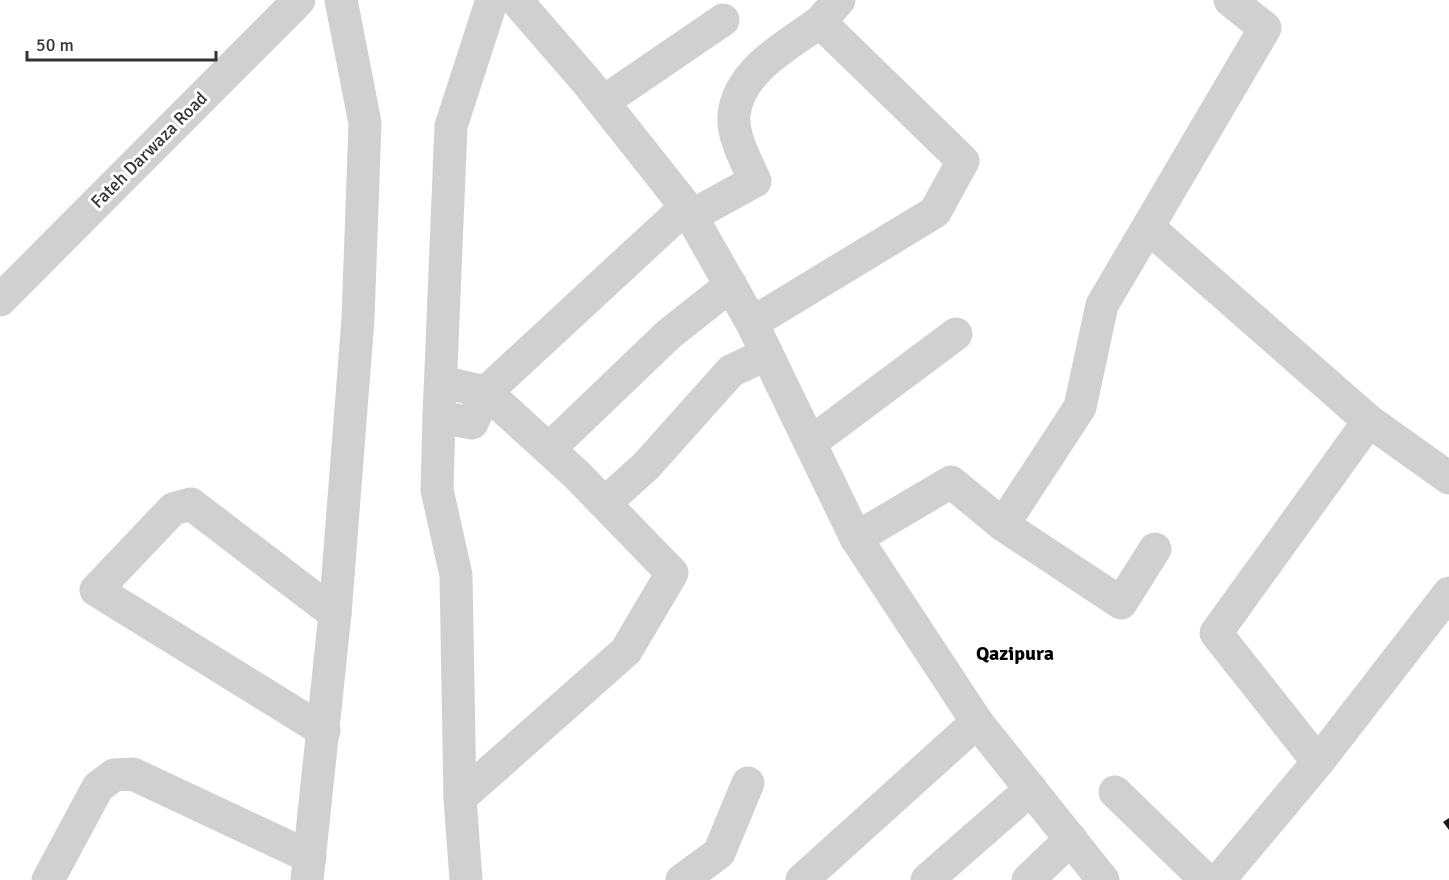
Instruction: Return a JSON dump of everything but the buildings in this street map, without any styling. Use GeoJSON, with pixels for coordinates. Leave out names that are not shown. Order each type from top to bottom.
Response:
{"type":"FeatureCollection","features":[{"type":"Feature","properties":{"kind":"street","name":"Fateh Darwaza Road"},"geometry":{"type":"LineString","coordinates":[[0,300],[299,0]]}},
{"type":"Feature","properties":{"kind":"street"},"geometry":{"type":"LineString","coordinates":[[48,880],[98,787],[114,775],[133,774],[309,869],[335,614],[358,319],[365,123],[341,0]]}},
{"type":"Feature","properties":{"kind":"street"},"geometry":{"type":"LineString","coordinates":[[466,880],[460,798],[456,575],[437,490],[439,417],[451,126],[492,0]]}},
{"type":"Feature","properties":{"kind":"street"},"geometry":{"type":"LineString","coordinates":[[516,0],[603,102],[689,212],[752,323],[856,538],[977,722],[1103,880]]}},
{"type":"Feature","properties":{"kind":"street"},"geometry":{"type":"LineString","coordinates":[[1004,525],[1080,406],[1102,305],[1265,28],[1230,0]]}},
{"type":"Feature","properties":{"kind":"street"},"geometry":{"type":"LineString","coordinates":[[439,417],[472,423],[486,392],[689,212],[755,181],[740,144],[734,115],[743,84],[773,56],[830,11],[963,161],[935,212],[752,323]]}},
{"type":"Feature","properties":{"kind":"street"},"geometry":{"type":"LineString","coordinates":[[603,102],[723,20]]}},
{"type":"Feature","properties":{"kind":"street"},"geometry":{"type":"LineString","coordinates":[[1149,228],[1369,421],[1449,478]]}},
{"type":"Feature","properties":{"kind":"street"},"geometry":{"type":"LineString","coordinates":[[549,449],[669,334],[731,285]]}},
{"type":"Feature","properties":{"kind":"street"},"geometry":{"type":"LineString","coordinates":[[810,443],[956,334]]}},
{"type":"Feature","properties":{"kind":"street"},"geometry":{"type":"LineString","coordinates":[[604,503],[646,466],[731,371],[767,354]]}},
{"type":"Feature","properties":{"kind":"street"},"geometry":{"type":"LineString","coordinates":[[442,382],[486,392],[549,449],[672,573],[626,651],[460,798]]}},
{"type":"Feature","properties":{"kind":"street"},"geometry":{"type":"LineString","coordinates":[[1318,762],[1216,633],[1369,421]]}},
{"type":"Feature","properties":{"kind":"street"},"geometry":{"type":"LineString","coordinates":[[856,538],[951,482],[1004,525],[1121,603],[1155,549]]}},
{"type":"Feature","properties":{"kind":"street"},"geometry":{"type":"LineString","coordinates":[[324,731],[96,590],[173,509],[191,504],[335,614]]}},
{"type":"Feature","properties":{"kind":"street"},"geometry":{"type":"LineString","coordinates":[[1219,880],[1318,762],[1449,593]]}},
{"type":"Feature","properties":{"kind":"street"},"geometry":{"type":"LineString","coordinates":[[802,880],[977,722]]}},
{"type":"Feature","properties":{"kind":"street"},"geometry":{"type":"LineString","coordinates":[[682,880],[719,853],[748,783]]}},
{"type":"Feature","properties":{"kind":"street"},"geometry":{"type":"LineString","coordinates":[[927,880],[1031,789]]}},
{"type":"Feature","properties":{"kind":"street"},"geometry":{"type":"LineString","coordinates":[[1115,792],[1206,880]]}},
{"type":"Feature","properties":{"kind":"street"},"geometry":{"type":"LineString","coordinates":[[1028,880],[1071,839]]}},
{"type":"Feature","properties":{"kind":"district","name":"Qazipura"},"geometry":{"type":"Point","coordinates":[1015,653]}}]}
